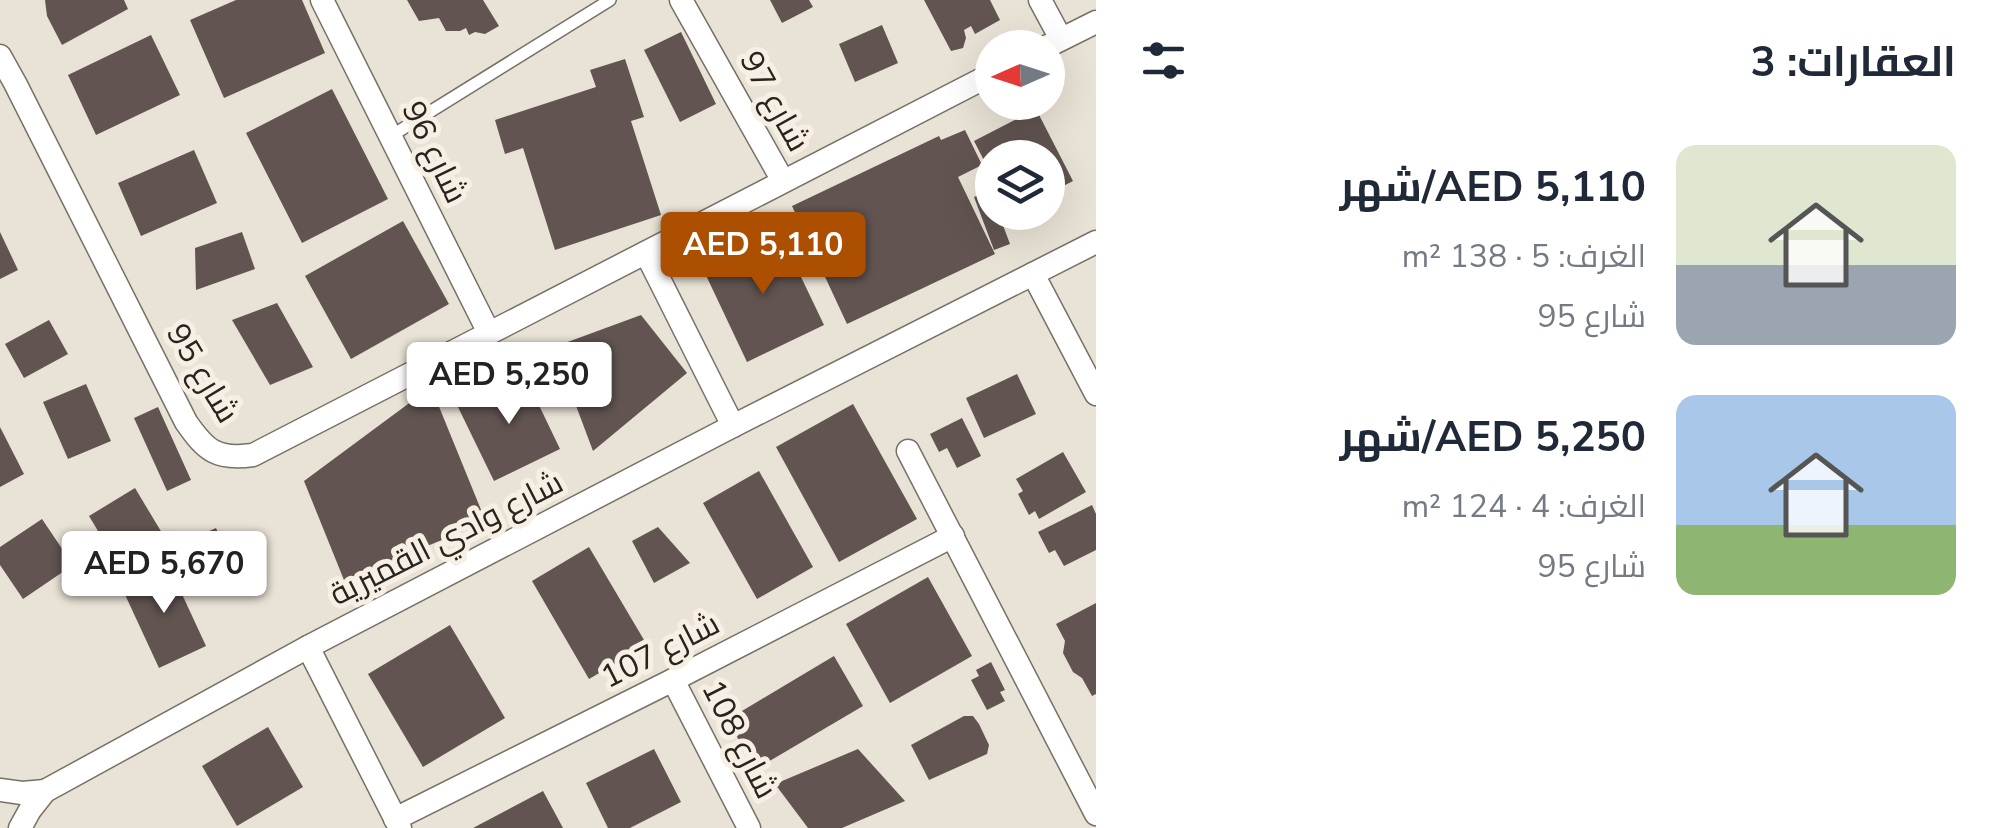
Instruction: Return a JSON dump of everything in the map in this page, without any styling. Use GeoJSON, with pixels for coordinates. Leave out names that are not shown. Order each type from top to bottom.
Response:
{"type":"FeatureCollection","features":[{"type":"Feature","properties":{"kind":"street","name":"شارع 96"},"geometry":{"type":"LineString","coordinates":[[322,0],[489,333]]}},
{"type":"Feature","properties":{"kind":"street","name":"شارع 97"},"geometry":{"type":"LineString","coordinates":[[682,0],[783,181]]}},
{"type":"Feature","properties":{"kind":"street"},"geometry":{"type":"LineString","coordinates":[[1040,0],[1048,30]]}},
{"type":"Feature","properties":{"kind":"street"},"geometry":{"type":"LineString","coordinates":[[1065,37],[1096,22]]}},
{"type":"Feature","properties":{"kind":"street","name":"شارع 95"},"geometry":{"type":"LineString","coordinates":[[0,56],[186,422],[199,442],[232,458],[253,455],[975,83]]}},
{"type":"Feature","properties":{"kind":"street","name":"شارع وادي القميرية"},"geometry":{"type":"LineString","coordinates":[[20,828],[45,792],[308,647],[1096,242]]}},
{"type":"Feature","properties":{"kind":"street"},"geometry":{"type":"LineString","coordinates":[[646,253],[732,426]]}},
{"type":"Feature","properties":{"kind":"street"},"geometry":{"type":"LineString","coordinates":[[1034,274],[1096,394]]}},
{"type":"Feature","properties":{"kind":"street"},"geometry":{"type":"LineString","coordinates":[[908,451],[1096,814]]}},
{"type":"Feature","properties":{"kind":"street","name":"شارع 107"},"geometry":{"type":"LineString","coordinates":[[308,647],[397,823],[953,536]]}},
{"type":"Feature","properties":{"kind":"street","name":"شارع 108"},"geometry":{"type":"LineString","coordinates":[[673,680],[749,828]]}},
{"type":"Feature","properties":{"kind":"street"},"geometry":{"type":"LineString","coordinates":[[0,790],[45,792]]}},
{"type":"Feature","properties":{"kind":"lane"},"geometry":{"type":"LineString","coordinates":[[391,136],[610,0]]}},
{"type":"Feature","properties":{"kind":"building"},"geometry":{"type":"Polygon","coordinates":[[[45,0],[124,0],[128,9],[62,45],[47,16],[45,0]]]}},
{"type":"Feature","properties":{"kind":"building"},"geometry":{"type":"Polygon","coordinates":[[[236,0],[302,0],[325,53],[224,98],[190,20],[236,0]]]}},
{"type":"Feature","properties":{"kind":"building"},"geometry":{"type":"Polygon","coordinates":[[[407,0],[483,0],[499,26],[485,34],[469,35],[466,28],[446,31],[439,18],[419,21],[407,0]]]}},
{"type":"Feature","properties":{"kind":"building"},"geometry":{"type":"Polygon","coordinates":[[[770,0],[809,0],[813,7],[782,23],[770,0]]]}},
{"type":"Feature","properties":{"kind":"building"},"geometry":{"type":"Polygon","coordinates":[[[924,0],[990,0],[1000,20],[975,30],[975,34],[971,26],[964,30],[963,48],[951,51],[924,0]]]}},
{"type":"Feature","properties":{"kind":"building"},"geometry":{"type":"Polygon","coordinates":[[[882,25],[898,63],[855,82],[839,44],[882,25]]]}},
{"type":"Feature","properties":{"kind":"building"},"geometry":{"type":"Polygon","coordinates":[[[681,32],[716,104],[680,122],[644,50],[681,32]]]}},
{"type":"Feature","properties":{"kind":"building"},"geometry":{"type":"Polygon","coordinates":[[[151,35],[180,95],[96,135],[68,75],[151,35]]]}},
{"type":"Feature","properties":{"kind":"building"},"geometry":{"type":"Polygon","coordinates":[[[625,59],[644,117],[631,121],[661,215],[555,250],[523,148],[505,154],[495,120],[596,87],[590,70],[625,59]]]}},
{"type":"Feature","properties":{"kind":"building"},"geometry":{"type":"Polygon","coordinates":[[[332,89],[388,199],[302,243],[246,133],[332,89]]]}},
{"type":"Feature","properties":{"kind":"building"},"geometry":{"type":"Polygon","coordinates":[[[1015,120],[1042,120],[1052,140],[976,140],[1015,120]]]}},
{"type":"Feature","properties":{"kind":"building"},"geometry":{"type":"Polygon","coordinates":[[[965,130],[975,151],[975,168],[958,177],[975,212],[975,230],[983,230],[995,254],[847,324],[792,206],[939,136],[941,140],[965,130]]]}},
{"type":"Feature","properties":{"kind":"building"},"geometry":{"type":"Polygon","coordinates":[[[194,150],[217,203],[141,236],[118,183],[194,150]]]}},
{"type":"Feature","properties":{"kind":"building"},"geometry":{"type":"Polygon","coordinates":[[[1065,165],[1073,181],[1065,185],[1065,165]]]}},
{"type":"Feature","properties":{"kind":"building"},"geometry":{"type":"Polygon","coordinates":[[[403,221],[449,304],[351,359],[305,276],[403,221]]]}},
{"type":"Feature","properties":{"kind":"building"},"geometry":{"type":"Polygon","coordinates":[[[986,230],[1005,230],[1010,244],[994,250],[986,230]]]}},
{"type":"Feature","properties":{"kind":"building"},"geometry":{"type":"Polygon","coordinates":[[[0,232],[18,270],[0,279],[0,232]]]}},
{"type":"Feature","properties":{"kind":"building"},"geometry":{"type":"Polygon","coordinates":[[[242,232],[255,269],[196,290],[195,248],[242,232]]]}},
{"type":"Feature","properties":{"kind":"building"},"geometry":{"type":"Polygon","coordinates":[[[780,233],[824,325],[747,362],[703,269],[780,233]]]}},
{"type":"Feature","properties":{"kind":"building"},"geometry":{"type":"Polygon","coordinates":[[[277,303],[313,367],[270,385],[232,320],[277,303]]]}},
{"type":"Feature","properties":{"kind":"building"},"geometry":{"type":"Polygon","coordinates":[[[641,315],[687,373],[593,451],[554,347],[641,315]]]}},
{"type":"Feature","properties":{"kind":"building"},"geometry":{"type":"Polygon","coordinates":[[[49,320],[68,354],[24,378],[5,344],[49,320]]]}},
{"type":"Feature","properties":{"kind":"building"},"geometry":{"type":"Polygon","coordinates":[[[523,372],[560,449],[494,481],[457,405],[523,372]]]}},
{"type":"Feature","properties":{"kind":"building"},"geometry":{"type":"Polygon","coordinates":[[[1017,374],[1036,414],[984,438],[966,398],[1017,374]]]}},
{"type":"Feature","properties":{"kind":"building"},"geometry":{"type":"Polygon","coordinates":[[[86,384],[111,441],[68,459],[43,402],[86,384]]]}},
{"type":"Feature","properties":{"kind":"building"},"geometry":{"type":"Polygon","coordinates":[[[431,387],[486,522],[344,580],[304,481],[431,387]]]}},
{"type":"Feature","properties":{"kind":"building"},"geometry":{"type":"Polygon","coordinates":[[[853,404],[917,519],[839,562],[776,447],[853,404]]]}},
{"type":"Feature","properties":{"kind":"building"},"geometry":{"type":"Polygon","coordinates":[[[158,407],[191,480],[167,491],[134,418],[158,407]]]}},
{"type":"Feature","properties":{"kind":"building"},"geometry":{"type":"Polygon","coordinates":[[[962,418],[981,456],[957,468],[947,448],[939,452],[930,434],[962,418]]]}},
{"type":"Feature","properties":{"kind":"building"},"geometry":{"type":"Polygon","coordinates":[[[0,427],[24,474],[0,487],[0,427]]]}},
{"type":"Feature","properties":{"kind":"building"},"geometry":{"type":"Polygon","coordinates":[[[1063,452],[1086,492],[1039,519],[1035,511],[1029,515],[1018,494],[1023,491],[1016,479],[1063,452]]]}},
{"type":"Feature","properties":{"kind":"building"},"geometry":{"type":"Polygon","coordinates":[[[759,471],[813,567],[757,599],[703,503],[759,471]]]}},
{"type":"Feature","properties":{"kind":"building"},"geometry":{"type":"Polygon","coordinates":[[[135,488],[165,538],[119,566],[89,516],[135,488]]]}},
{"type":"Feature","properties":{"kind":"building"},"geometry":{"type":"Polygon","coordinates":[[[1092,505],[1096,514],[1096,550],[1064,566],[1055,550],[1049,553],[1038,532],[1092,505]]]}},
{"type":"Feature","properties":{"kind":"building"},"geometry":{"type":"Polygon","coordinates":[[[42,519],[73,565],[23,599],[0,565],[0,547],[42,519]]]}},
{"type":"Feature","properties":{"kind":"building"},"geometry":{"type":"Polygon","coordinates":[[[658,527],[690,563],[654,583],[632,541],[658,527]]]}},
{"type":"Feature","properties":{"kind":"building"},"geometry":{"type":"Polygon","coordinates":[[[216,528],[230,560],[210,569],[196,537],[216,528]]]}},
{"type":"Feature","properties":{"kind":"building"},"geometry":{"type":"Polygon","coordinates":[[[589,547],[647,645],[589,679],[532,581],[589,547]]]}},
{"type":"Feature","properties":{"kind":"building"},"geometry":{"type":"Polygon","coordinates":[[[168,564],[206,646],[159,668],[121,586],[168,564]]]}},
{"type":"Feature","properties":{"kind":"building"},"geometry":{"type":"Polygon","coordinates":[[[928,577],[972,656],[890,703],[846,624],[928,577]]]}},
{"type":"Feature","properties":{"kind":"building"},"geometry":{"type":"Polygon","coordinates":[[[1096,603],[1096,694],[1092,696],[1063,653],[1065,641],[1056,624],[1096,603]]]}},
{"type":"Feature","properties":{"kind":"building"},"geometry":{"type":"Polygon","coordinates":[[[450,625],[505,718],[423,767],[368,674],[450,625]]]}},
{"type":"Feature","properties":{"kind":"building"},"geometry":{"type":"Polygon","coordinates":[[[834,656],[863,706],[756,769],[727,720],[834,656]]]}},
{"type":"Feature","properties":{"kind":"building"},"geometry":{"type":"Polygon","coordinates":[[[991,662],[1005,690],[1000,692],[1005,701],[987,710],[971,680],[979,676],[976,670],[991,662]]]}},
{"type":"Feature","properties":{"kind":"building"},"geometry":{"type":"Polygon","coordinates":[[[964,716],[973,716],[979,724],[989,745],[987,754],[929,780],[911,745],[964,716]]]}},
{"type":"Feature","properties":{"kind":"building"},"geometry":{"type":"Polygon","coordinates":[[[268,727],[303,787],[237,826],[202,766],[268,727]]]}},
{"type":"Feature","properties":{"kind":"building"},"geometry":{"type":"Polygon","coordinates":[[[654,749],[681,802],[630,828],[608,828],[586,783],[654,749]]]}},
{"type":"Feature","properties":{"kind":"building"},"geometry":{"type":"Polygon","coordinates":[[[858,749],[905,801],[842,828],[808,828],[775,784],[858,749]]]}},
{"type":"Feature","properties":{"kind":"building"},"geometry":{"type":"Polygon","coordinates":[[[543,791],[563,828],[473,828],[543,791]]]}}]}
